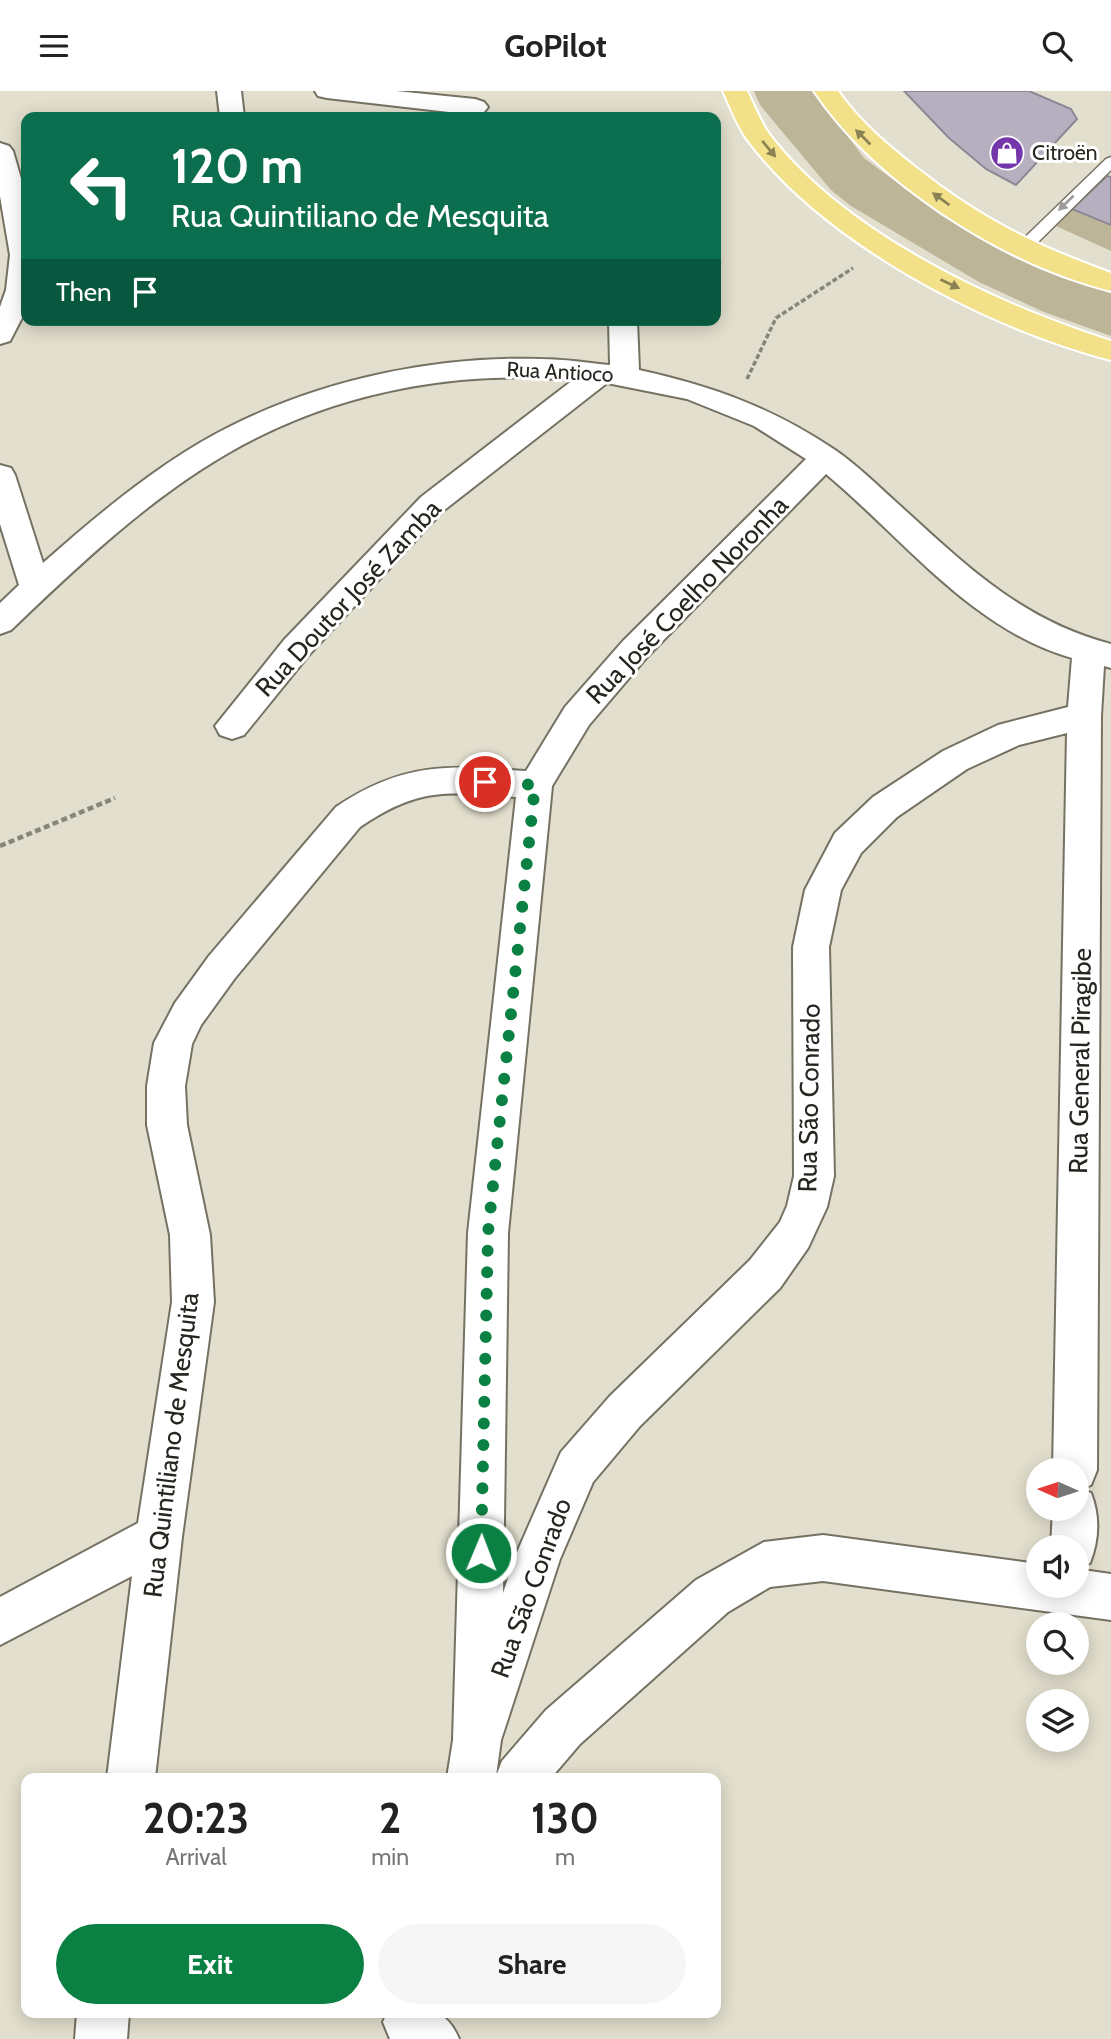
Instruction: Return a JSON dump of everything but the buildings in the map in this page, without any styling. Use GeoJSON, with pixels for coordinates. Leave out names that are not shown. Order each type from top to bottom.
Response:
{"type":"FeatureCollection","features":[{"type":"Feature","properties":{"kind":"main road"},"geometry":{"type":"LineString","coordinates":[[735,91],[765,147],[818,202],[877,243],[936,277],[1026,320],[1111,351]]}},
{"type":"Feature","properties":{"kind":"main road"},"geometry":{"type":"LineString","coordinates":[[826,91],[841,115],[870,145],[941,200],[992,233],[1111,283]]}},
{"type":"Feature","properties":{"kind":"street"},"geometry":{"type":"LineString","coordinates":[[229,91],[231,112]]}},
{"type":"Feature","properties":{"kind":"street"},"geometry":{"type":"LineString","coordinates":[[327,91],[474,105]]}},
{"type":"Feature","properties":{"kind":"street"},"geometry":{"type":"LineString","coordinates":[[0,151],[21,229]]}},
{"type":"Feature","properties":{"kind":"street"},"geometry":{"type":"LineString","coordinates":[[0,335],[21,293]]}},
{"type":"Feature","properties":{"kind":"street"},"geometry":{"type":"LineString","coordinates":[[613,374],[622,326]]}},
{"type":"Feature","properties":{"kind":"street","name":"Rua Antioco"},"geometry":{"type":"LineString","coordinates":[[0,622],[76,551],[195,462],[248,430],[331,397],[412,375],[470,369],[613,374],[674,386],[724,403],[776,426],[825,458],[921,541],[958,578],[1004,611],[1044,634],[1100,654]]}},
{"type":"Feature","properties":{"kind":"street","name":"Rua Doutor José Zamba"},"geometry":{"type":"LineString","coordinates":[[232,726],[296,648],[432,504],[613,374]]}},
{"type":"Feature","properties":{"kind":"street","name":"Rua José Coelho Noronha"},"geometry":{"type":"LineString","coordinates":[[535,785],[577,716],[635,649],[825,458]]}},
{"type":"Feature","properties":{"kind":"street"},"geometry":{"type":"LineString","coordinates":[[0,475],[35,587]]}},
{"type":"Feature","properties":{"kind":"street","name":"Rua General Piragibe"},"geometry":{"type":"LineString","coordinates":[[1075,1458],[1084,716],[1100,654]]}},
{"type":"Feature","properties":{"kind":"street","name":"Rua São Conrado"},"geometry":{"type":"LineString","coordinates":[[474,1759],[538,1557],[577,1467],[625,1411],[765,1274],[794,1235],[807,1207],[814,1176],[811,947],[823,890],[848,843],[885,807],[955,760],[1010,734],[1084,716]]}},
{"type":"Feature","properties":{"kind":"street","name":"Rua Quintiliano de Mesquita"},"geometry":{"type":"LineString","coordinates":[[132,1773],[159,1537],[193,1301],[190,1235],[167,1125],[166,1086],[173,1043],[188,1014],[222,967],[348,817],[371,799],[393,788],[426,780],[535,785]]}},
{"type":"Feature","properties":{"kind":"street"},"geometry":{"type":"LineString","coordinates":[[474,1759],[488,1233],[535,785]]}},
{"type":"Feature","properties":{"kind":"street"},"geometry":{"type":"LineString","coordinates":[[0,1622],[159,1537]]}},
{"type":"Feature","properties":{"kind":"street"},"geometry":{"type":"LineString","coordinates":[[523,1773],[564,1727],[712,1595],[764,1565],[823,1559],[1026,1575]]}},
{"type":"Feature","properties":{"kind":"lane"},"geometry":{"type":"LineString","coordinates":[[1023,248],[1111,162]]}},
{"type":"Feature","properties":{"kind":"path"},"geometry":{"type":"LineString","coordinates":[[745,383],[776,318],[862,262]]}},
{"type":"Feature","properties":{"kind":"path"},"geometry":{"type":"LineString","coordinates":[[0,846],[115,798]]}},
{"type":"Feature","properties":{"kind":"shaded area"},"geometry":{"type":"Polygon","coordinates":[[[754,91],[814,91],[864,158],[942,216],[1024,261],[1111,290],[1111,336],[1044,312],[979,282],[851,206],[831,190],[760,105],[754,91]]]}},
{"type":"Feature","properties":{"kind":"shaded area"},"geometry":{"type":"Polygon","coordinates":[[[1072,209],[1111,225],[1111,251],[1056,226],[1072,209]]]}},
{"type":"Feature","properties":{"kind":"place","name":"Citroën"},"geometry":{"type":"Point","coordinates":[1007,153]}},
{"type":"Feature","properties":{"kind":"route"},"geometry":{"type":"LineString","coordinates":[[481,1553],[488,1233],[535,785],[485,782]]}}]}
